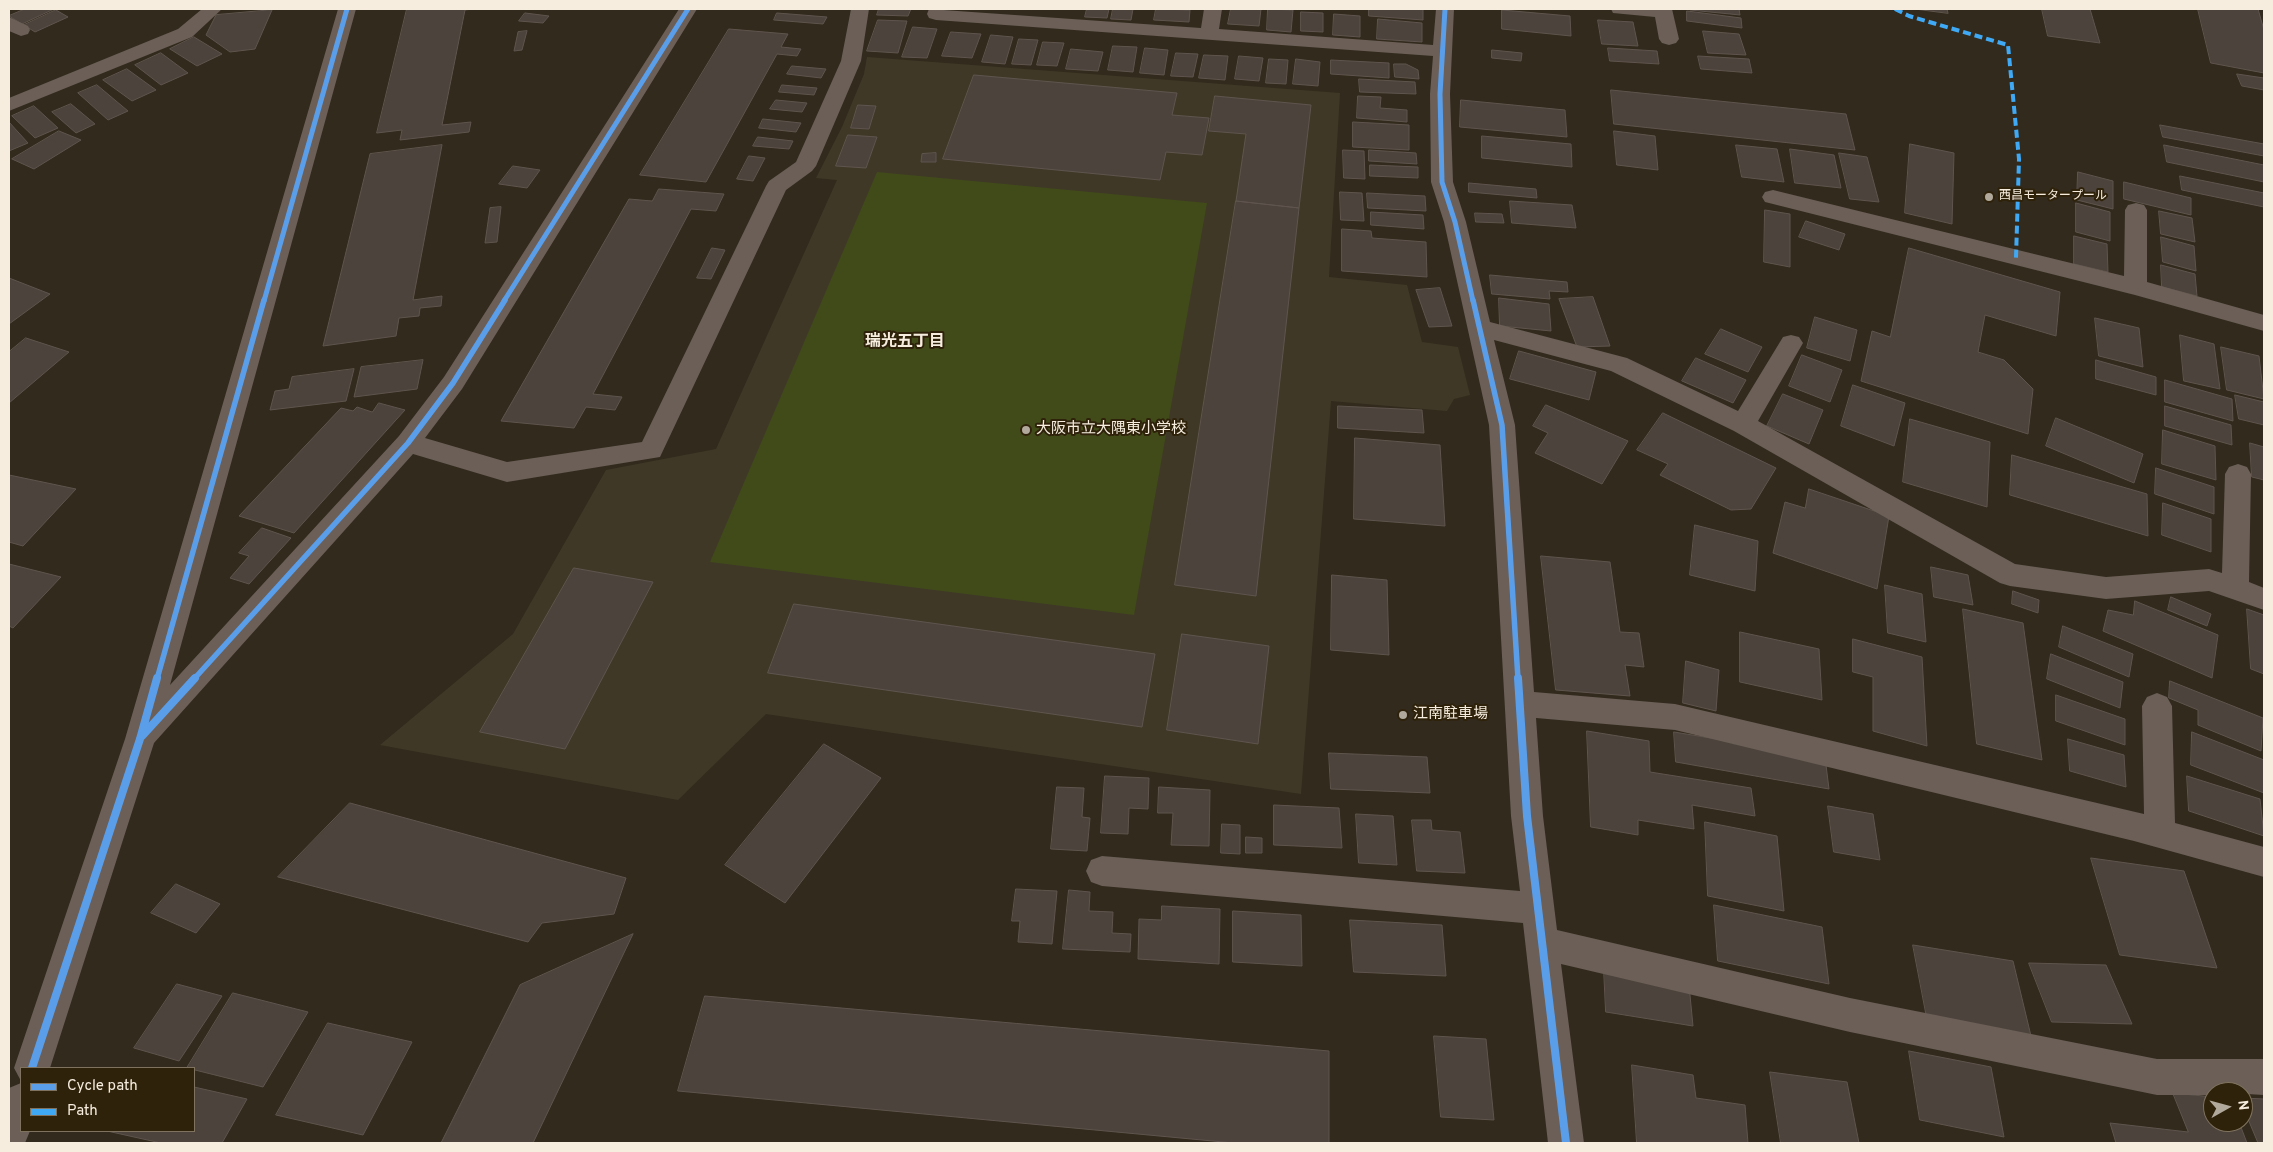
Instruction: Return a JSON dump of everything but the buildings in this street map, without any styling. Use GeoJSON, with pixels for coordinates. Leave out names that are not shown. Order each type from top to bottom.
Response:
{"type":"FeatureCollection","features":[{"type":"Feature","properties":{"kind":"street"},"geometry":{"type":"LineString","coordinates":[[9,105],[185,33],[213,9]]}},
{"type":"Feature","properties":{"kind":"street"},"geometry":{"type":"LineString","coordinates":[[32,1067],[140,739],[347,9]]}},
{"type":"Feature","properties":{"kind":"street"},"geometry":{"type":"LineString","coordinates":[[140,739],[408,443],[453,384],[688,9]]}},
{"type":"Feature","properties":{"kind":"street"},"geometry":{"type":"LineString","coordinates":[[408,443],[507,472],[651,450],[777,186],[805,166],[850,61],[860,9]]}},
{"type":"Feature","properties":{"kind":"street"},"geometry":{"type":"LineString","coordinates":[[938,9],[936,14],[1070,16],[1209,34],[1441,51]]}},
{"type":"Feature","properties":{"kind":"street"},"geometry":{"type":"LineString","coordinates":[[1209,34],[1213,9]]}},
{"type":"Feature","properties":{"kind":"street"},"geometry":{"type":"LineString","coordinates":[[1444,9],[1440,94],[1442,182],[1455,222],[1502,425],[1527,816],[1566,1143]]}},
{"type":"Feature","properties":{"kind":"street"},"geometry":{"type":"LineString","coordinates":[[1620,9],[1663,10],[1669,39]]}},
{"type":"Feature","properties":{"kind":"street"},"geometry":{"type":"LineString","coordinates":[[1773,198],[2135,288],[2264,323]]}},
{"type":"Feature","properties":{"kind":"street"},"geometry":{"type":"LineString","coordinates":[[2135,288],[2136,210]]}},
{"type":"Feature","properties":{"kind":"street"},"geometry":{"type":"LineString","coordinates":[[1480,328],[1618,364],[1743,424],[2010,575],[2106,588],[2209,580],[2264,599]]}},
{"type":"Feature","properties":{"kind":"street"},"geometry":{"type":"LineString","coordinates":[[1743,424],[1791,342]]}},
{"type":"Feature","properties":{"kind":"street"},"geometry":{"type":"LineString","coordinates":[[2235,589],[2238,474]]}},
{"type":"Feature","properties":{"kind":"street"},"geometry":{"type":"LineString","coordinates":[[1519,704],[1675,717],[2160,833],[2264,862]]}},
{"type":"Feature","properties":{"kind":"street"},"geometry":{"type":"LineString","coordinates":[[2157,706],[2160,833]]}},
{"type":"Feature","properties":{"kind":"street"},"geometry":{"type":"LineString","coordinates":[[1102,870],[1538,908]]}},
{"type":"Feature","properties":{"kind":"street"},"geometry":{"type":"LineString","coordinates":[[1542,943],[1850,1015],[2156,1077],[2264,1076]]}},
{"type":"Feature","properties":{"kind":"street"},"geometry":{"type":"LineString","coordinates":[[9,1139],[20,1104]]}},
{"type":"Feature","properties":{"kind":"shaded area","name":"大阪市立大隅東小学校"},"geometry":{"type":"Polygon","coordinates":[[[867,57],[1340,93],[1329,277],[1407,285],[1422,342],[1458,347],[1470,395],[1454,399],[1447,411],[1331,401],[1301,794],[766,714],[678,800],[380,745],[513,634],[606,470],[716,449],[837,180],[816,178],[842,127],[864,74],[867,57]]]}},
{"type":"Feature","properties":{"kind":"green space"},"geometry":{"type":"Polygon","coordinates":[[[877,172],[1207,203],[1134,615],[710,562],[877,172]]]}},
{"type":"Feature","properties":{"kind":"marked path"},"geometry":{"type":"LineString","coordinates":[[1895,9],[1909,16],[2008,45],[2019,159],[2016,258]]}},
{"type":"Feature","properties":{"kind":"cycle path"},"geometry":{"type":"LineString","coordinates":[[32,1067],[140,739],[347,9]]}},
{"type":"Feature","properties":{"kind":"cycle path"},"geometry":{"type":"LineString","coordinates":[[142,736],[408,443],[453,383],[688,9]]}},
{"type":"Feature","properties":{"kind":"cycle path"},"geometry":{"type":"LineString","coordinates":[[1445,9],[1440,94],[1442,182],[1455,222],[1502,425],[1527,816],[1566,1143]]}},
{"type":"Feature","properties":{"kind":"place","name":"西昌モータープール"},"geometry":{"type":"Point","coordinates":[1989,197]}},
{"type":"Feature","properties":{"kind":"place","name":"大阪市立大隅東小学校"},"geometry":{"type":"Point","coordinates":[1026,430]}},
{"type":"Feature","properties":{"kind":"place","name":"江南駐車場"},"geometry":{"type":"Point","coordinates":[1403,715]}},
{"type":"Feature","properties":{"kind":"district","name":"瑞光五丁目"},"geometry":{"type":"Point","coordinates":[905,343]}}]}
